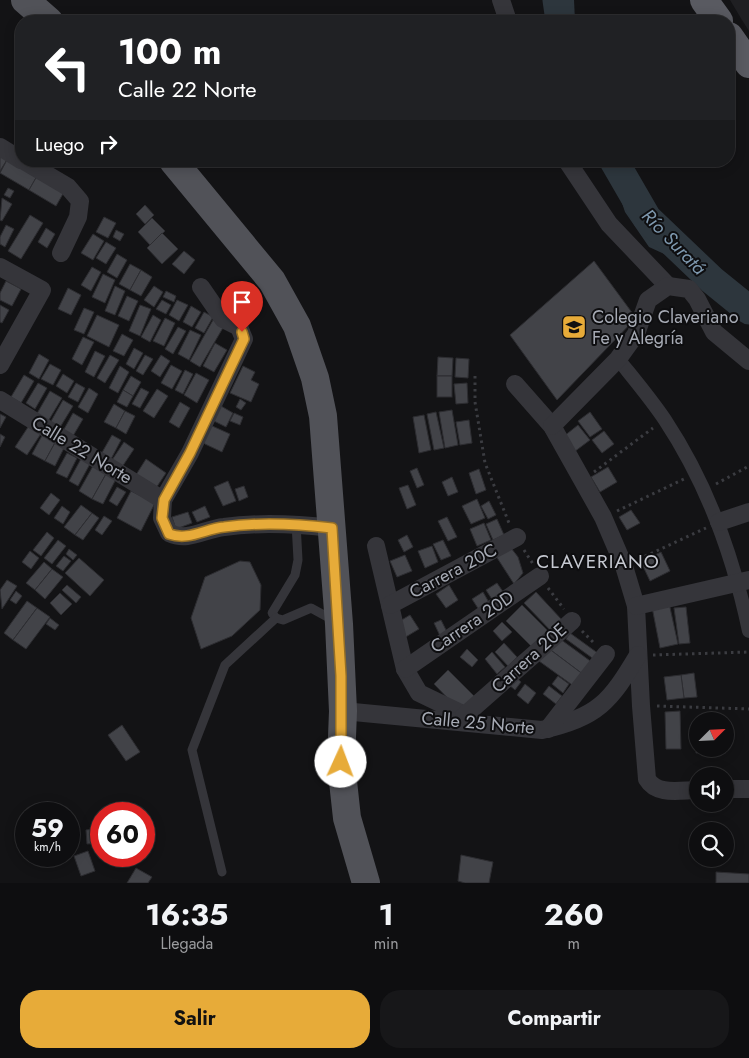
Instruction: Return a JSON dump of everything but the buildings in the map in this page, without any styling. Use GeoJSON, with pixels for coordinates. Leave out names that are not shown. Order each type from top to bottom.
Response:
{"type":"FeatureCollection","features":[{"type":"Feature","properties":{"kind":"highway"},"geometry":{"type":"LineString","coordinates":[[704,0],[715,15]]}},
{"type":"Feature","properties":{"kind":"highway"},"geometry":{"type":"LineString","coordinates":[[735,44],[749,64]]}},
{"type":"Feature","properties":{"kind":"main road"},"geometry":{"type":"LineString","coordinates":[[25,0],[42,15]]}},
{"type":"Feature","properties":{"kind":"main road"},"geometry":{"type":"LineString","coordinates":[[178,167],[272,281],[297,326],[315,378],[323,416],[339,624],[343,711],[341,762],[347,818],[366,883]]}},
{"type":"Feature","properties":{"kind":"street"},"geometry":{"type":"LineString","coordinates":[[501,0],[506,15]]}},
{"type":"Feature","properties":{"kind":"street"},"geometry":{"type":"LineString","coordinates":[[0,147],[15,155]]}},
{"type":"Feature","properties":{"kind":"street"},"geometry":{"type":"LineString","coordinates":[[35,167],[68,187],[80,201],[78,217],[61,253]]}},
{"type":"Feature","properties":{"kind":"street"},"geometry":{"type":"LineString","coordinates":[[571,167],[609,224],[668,286],[689,289],[697,299],[702,313],[714,332],[749,361]]}},
{"type":"Feature","properties":{"kind":"street"},"geometry":{"type":"LineString","coordinates":[[0,267],[42,290],[0,365]]}},
{"type":"Feature","properties":{"kind":"street"},"geometry":{"type":"LineString","coordinates":[[552,426],[618,359],[636,334],[648,300],[668,286]]}},
{"type":"Feature","properties":{"kind":"street"},"geometry":{"type":"LineString","coordinates":[[201,287],[222,319],[239,327],[244,339],[219,394],[164,500],[162,518],[169,534],[180,538],[224,527],[296,523],[332,528]]}},
{"type":"Feature","properties":{"kind":"street"},"geometry":{"type":"LineString","coordinates":[[618,359],[665,419],[697,473],[744,582],[749,631]]}},
{"type":"Feature","properties":{"kind":"street"},"geometry":{"type":"LineString","coordinates":[[515,384],[552,426],[603,517],[624,566],[636,606],[647,779],[652,787],[658,790],[689,790]]}},
{"type":"Feature","properties":{"kind":"street","name":"Calle 22 Norte"},"geometry":{"type":"LineString","coordinates":[[0,400],[164,500]]}},
{"type":"Feature","properties":{"kind":"street"},"geometry":{"type":"LineString","coordinates":[[719,522],[749,512]]}},
{"type":"Feature","properties":{"kind":"street","name":"Carrera 20C"},"geometry":{"type":"LineString","coordinates":[[390,605],[517,536]]}},
{"type":"Feature","properties":{"kind":"street"},"geometry":{"type":"LineString","coordinates":[[376,546],[405,669],[410,682],[419,693],[464,716],[504,725]]}},
{"type":"Feature","properties":{"kind":"street","name":"Carrera 20D"},"geometry":{"type":"LineString","coordinates":[[405,669],[540,576]]}},
{"type":"Feature","properties":{"kind":"street"},"geometry":{"type":"LineString","coordinates":[[636,606],[744,582]]}},
{"type":"Feature","properties":{"kind":"street","name":"Carrera 20E"},"geometry":{"type":"LineString","coordinates":[[464,716],[572,620]]}},
{"type":"Feature","properties":{"kind":"street"},"geometry":{"type":"LineString","coordinates":[[548,728],[606,654]]}},
{"type":"Feature","properties":{"kind":"street","name":"Calle 25 Norte"},"geometry":{"type":"LineString","coordinates":[[343,711],[548,728],[566,724],[607,702],[638,655]]}},
{"type":"Feature","properties":{"kind":"street"},"geometry":{"type":"LineString","coordinates":[[734,789],[749,789]]}},
{"type":"Feature","properties":{"kind":"lane"},"geometry":{"type":"LineString","coordinates":[[296,523],[298,560],[295,575],[272,614],[276,618],[283,620],[311,608],[320,611],[339,624]]}},
{"type":"Feature","properties":{"kind":"lane"},"geometry":{"type":"LineString","coordinates":[[222,872],[192,750],[225,665],[276,618]]}},
{"type":"Feature","properties":{"kind":"path"},"geometry":{"type":"LineString","coordinates":[[583,479],[665,419]]}},
{"type":"Feature","properties":{"kind":"path"},"geometry":{"type":"LineString","coordinates":[[705,490],[749,466]]}},
{"type":"Feature","properties":{"kind":"path"},"geometry":{"type":"LineString","coordinates":[[603,517],[697,473]]}},
{"type":"Feature","properties":{"kind":"path"},"geometry":{"type":"LineString","coordinates":[[624,566],[719,522]]}},
{"type":"Feature","properties":{"kind":"path"},"geometry":{"type":"LineString","coordinates":[[638,655],[749,652]]}},
{"type":"Feature","properties":{"kind":"path"},"geometry":{"type":"LineString","coordinates":[[641,706],[749,709]]}},
{"type":"Feature","properties":{"kind":"shaded area"},"geometry":{"type":"Polygon","coordinates":[[[730,0],[749,0],[749,31],[742,20],[730,0]]]}},
{"type":"Feature","properties":{"kind":"water"},"geometry":{"type":"Polygon","coordinates":[[[555,0],[574,0],[575,15],[561,15],[555,0]]]}},
{"type":"Feature","properties":{"kind":"water"},"geometry":{"type":"Polygon","coordinates":[[[610,167],[620,167],[627,179],[635,208],[749,306],[749,319],[673,258],[649,247],[625,212],[610,167]]]}},
{"type":"Feature","properties":{"kind":"waterway","name":"Río Suratá"},"geometry":{"type":"LineString","coordinates":[[557,0],[559,15]]}},
{"type":"Feature","properties":{"kind":"waterway","name":"Río Suratá"},"geometry":{"type":"LineString","coordinates":[[617,167],[647,218],[712,280],[749,310]]}},
{"type":"Feature","properties":{"kind":"place","name":"Colegio Claveriano Fe y Alegría"},"geometry":{"type":"Point","coordinates":[574,327]}},
{"type":"Feature","properties":{"kind":"district","name":"CLAVERIANO"},"geometry":{"type":"Point","coordinates":[598,561]}},
{"type":"Feature","properties":{"kind":"route"},"geometry":{"type":"LineString","coordinates":[[242,332],[244,339],[219,394],[164,500],[162,518],[169,534],[180,538],[224,527],[296,523],[332,528],[343,711],[341,762]]}}]}
